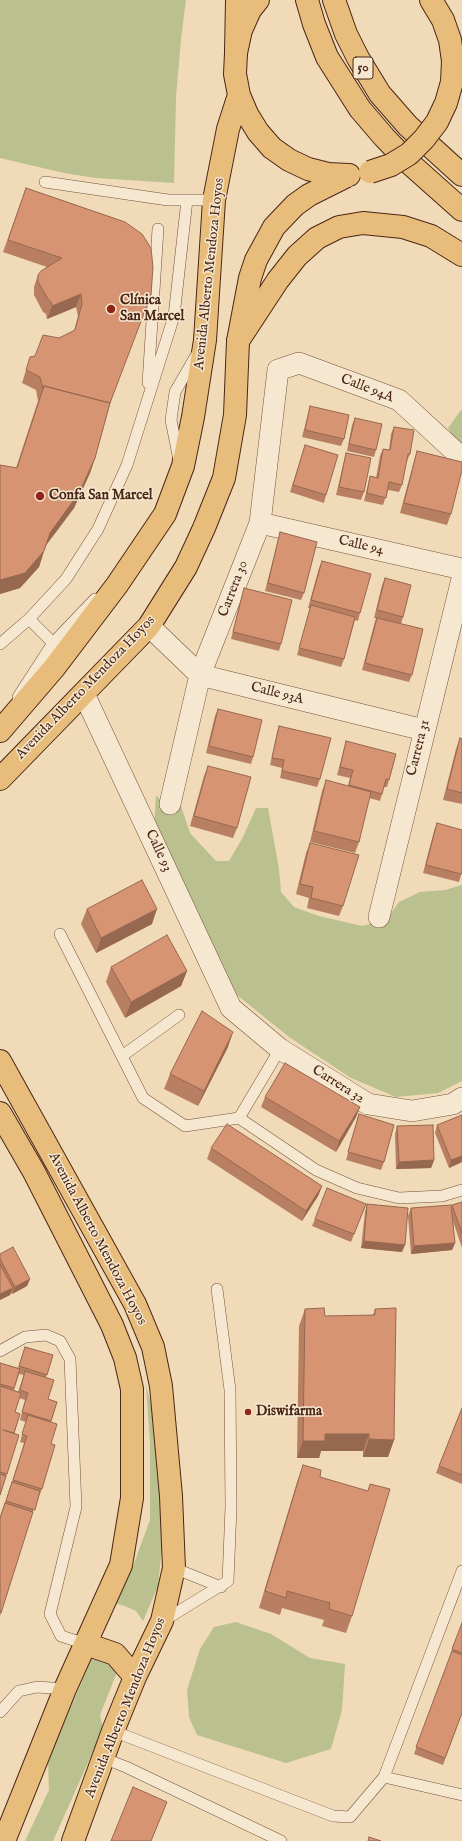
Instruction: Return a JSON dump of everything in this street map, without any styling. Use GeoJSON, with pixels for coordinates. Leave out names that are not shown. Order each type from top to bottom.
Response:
{"type":"FeatureCollection","features":[{"type":"Feature","properties":{"kind":"main road"},"geometry":{"type":"LineString","coordinates":[[236,0],[235,74],[239,95],[246,114],[258,132],[272,148],[283,156],[308,169],[328,174],[360,173],[390,165],[409,154],[424,139],[437,122],[452,82],[453,61],[450,40],[443,20],[431,0]]}},
{"type":"Feature","properties":{"kind":"main road"},"geometry":{"type":"LineString","coordinates":[[236,53],[241,30],[250,10],[258,0]]}},
{"type":"Feature","properties":{"kind":"main road","name":"50"},"geometry":{"type":"LineString","coordinates":[[307,0],[314,24],[327,57],[360,109],[380,133],[407,161],[462,210]]}},
{"type":"Feature","properties":{"kind":"main road","name":"50"},"geometry":{"type":"LineString","coordinates":[[334,0],[346,34],[358,58],[380,94],[408,126],[462,175]]}},
{"type":"Feature","properties":{"kind":"main road","name":"Avenida Alberto Mendoza Hoyos"},"geometry":{"type":"LineString","coordinates":[[0,731],[54,668],[141,551],[165,514],[181,472],[193,417],[205,340],[214,200],[228,129],[239,95]]}},
{"type":"Feature","properties":{"kind":"main road","name":"Avenida Alberto Mendoza Hoyos"},"geometry":{"type":"LineString","coordinates":[[0,779],[149,626],[186,567],[204,528],[224,478],[235,415],[238,341],[250,278],[256,260],[274,228],[295,206],[309,195],[360,173]]}},
{"type":"Feature","properties":{"kind":"main road"},"geometry":{"type":"LineString","coordinates":[[238,341],[278,280],[297,256],[317,238],[339,227],[363,223],[404,227],[431,236],[462,255]]}},
{"type":"Feature","properties":{"kind":"main road","name":"Avenida Alberto Mendoza Hoyos"},"geometry":{"type":"LineString","coordinates":[[0,1061],[135,1304],[153,1347],[161,1386],[171,1496],[174,1568],[162,1621],[135,1677],[103,1758],[73,1841]]}},
{"type":"Feature","properties":{"kind":"main road","name":"Avenida Alberto Mendoza Hoyos"},"geometry":{"type":"LineString","coordinates":[[0,1113],[34,1172],[112,1324],[125,1358],[132,1389],[132,1498],[121,1565],[65,1689],[4,1841]]}},
{"type":"Feature","properties":{"kind":"main road"},"geometry":{"type":"LineString","coordinates":[[86,1644],[115,1654],[135,1677]]}},
{"type":"Feature","properties":{"kind":"street","name":"Calle 94A"},"geometry":{"type":"LineString","coordinates":[[278,370],[299,363],[399,400],[462,458]]}},
{"type":"Feature","properties":{"kind":"street","name":"Carrera 30"},"geometry":{"type":"LineString","coordinates":[[170,804],[200,675],[260,523],[278,370]]}},
{"type":"Feature","properties":{"kind":"street","name":"Calle 94"},"geometry":{"type":"LineString","coordinates":[[260,523],[462,569]]}},
{"type":"Feature","properties":{"kind":"street","name":"Carrera 31"},"geometry":{"type":"LineString","coordinates":[[379,917],[462,579]]}},
{"type":"Feature","properties":{"kind":"street"},"geometry":{"type":"LineString","coordinates":[[149,626],[200,675]]}},
{"type":"Feature","properties":{"kind":"street","name":"Calle 93A"},"geometry":{"type":"LineString","coordinates":[[200,675],[424,730]]}},
{"type":"Feature","properties":{"kind":"street","name":"Calle 93"},"geometry":{"type":"LineString","coordinates":[[84,694],[231,1008]]}},
{"type":"Feature","properties":{"kind":"street","name":"Carrera 32"},"geometry":{"type":"LineString","coordinates":[[231,1008],[280,1049],[368,1104],[412,1111],[454,1104],[462,1098]]}},
{"type":"Feature","properties":{"kind":"lane"},"geometry":{"type":"LineString","coordinates":[[45,182],[168,200],[214,200]]}},
{"type":"Feature","properties":{"kind":"lane"},"geometry":{"type":"LineString","coordinates":[[0,644],[29,619],[66,579],[98,529],[127,465],[174,316],[187,200]]}},
{"type":"Feature","properties":{"kind":"lane"},"geometry":{"type":"LineString","coordinates":[[147,400],[158,229]]}},
{"type":"Feature","properties":{"kind":"lane"},"geometry":{"type":"LineString","coordinates":[[0,727],[31,675],[54,643],[141,551]]}},
{"type":"Feature","properties":{"kind":"lane"},"geometry":{"type":"LineString","coordinates":[[29,619],[54,643]]}},
{"type":"Feature","properties":{"kind":"lane"},"geometry":{"type":"LineString","coordinates":[[60,934],[143,1098],[185,1126],[239,1118],[316,1170],[357,1188],[399,1198],[442,1196],[462,1190]]}},
{"type":"Feature","properties":{"kind":"lane"},"geometry":{"type":"LineString","coordinates":[[122,1056],[179,1015]]}},
{"type":"Feature","properties":{"kind":"lane"},"geometry":{"type":"LineString","coordinates":[[239,1118],[280,1049]]}},
{"type":"Feature","properties":{"kind":"lane"},"geometry":{"type":"LineString","coordinates":[[162,1621],[221,1587],[228,1581],[230,1561],[231,1419],[228,1366],[217,1290]]}},
{"type":"Feature","properties":{"kind":"lane"},"geometry":{"type":"LineString","coordinates":[[0,1351],[24,1337],[46,1335],[60,1341],[70,1359],[76,1507],[50,1614],[61,1636],[86,1644]]}},
{"type":"Feature","properties":{"kind":"lane"},"geometry":{"type":"LineString","coordinates":[[174,1568],[221,1587]]}},
{"type":"Feature","properties":{"kind":"lane"},"geometry":{"type":"LineString","coordinates":[[113,1732],[333,1816],[350,1817],[384,1777],[462,1571]]}},
{"type":"Feature","properties":{"kind":"lane"},"geometry":{"type":"LineString","coordinates":[[0,1712],[19,1691],[37,1687],[65,1689]]}},
{"type":"Feature","properties":{"kind":"lane"},"geometry":{"type":"LineString","coordinates":[[103,1758],[281,1841]]}},
{"type":"Feature","properties":{"kind":"lane"},"geometry":{"type":"LineString","coordinates":[[384,1777],[462,1795]]}},
{"type":"Feature","properties":{"kind":"green space"},"geometry":{"type":"Polygon","coordinates":[[[0,0],[186,0],[176,97],[174,183],[96,178],[64,173],[0,158],[0,0]]]}},
{"type":"Feature","properties":{"kind":"green space"},"geometry":{"type":"Polygon","coordinates":[[[461,410],[462,448],[457,444],[448,428],[461,410]]]}},
{"type":"Feature","properties":{"kind":"green space"},"geometry":{"type":"Polygon","coordinates":[[[156,795],[172,812],[181,806],[190,833],[216,861],[229,861],[243,837],[256,808],[268,808],[279,869],[281,892],[294,907],[319,916],[362,926],[386,920],[399,902],[420,892],[445,890],[462,885],[462,1081],[438,1093],[396,1097],[351,1078],[289,1037],[237,995],[154,829],[156,795]]]}},
{"type":"Feature","properties":{"kind":"green space"},"geometry":{"type":"Polygon","coordinates":[[[146,1385],[161,1442],[162,1546],[158,1586],[143,1621],[136,1611],[113,1603],[132,1569],[150,1520],[150,1443],[146,1385]]]}},
{"type":"Feature","properties":{"kind":"green space"},"geometry":{"type":"Polygon","coordinates":[[[236,1622],[271,1634],[310,1658],[345,1664],[342,1710],[331,1749],[286,1763],[197,1735],[189,1717],[187,1690],[200,1649],[214,1627],[236,1622]]]}},
{"type":"Feature","properties":{"kind":"green space"},"geometry":{"type":"Polygon","coordinates":[[[93,1656],[119,1667],[100,1715],[103,1729],[53,1841],[25,1841],[49,1790],[48,1760],[93,1656]]]}},
{"type":"Feature","properties":{"kind":"building","name":"Clínica San Marcel"},"geometry":{"type":"Polygon","coordinates":[[[26,188],[125,222],[142,234],[151,248],[153,267],[151,295],[110,403],[44,386],[43,389],[40,377],[26,370],[30,357],[35,356],[43,335],[59,338],[75,330],[82,304],[81,294],[52,306],[38,282],[38,275],[41,271],[62,258],[8,240],[26,188]]]}},
{"type":"Feature","properties":{"kind":"building","name":"Confa San Marcel"},"geometry":{"type":"Polygon","coordinates":[[[44,386],[110,403],[95,458],[79,493],[50,533],[44,551],[25,573],[0,580],[0,465],[17,468],[44,386]]]}},
{"type":"Feature","properties":{"kind":"building"},"geometry":{"type":"Polygon","coordinates":[[[310,406],[349,415],[344,439],[305,430],[310,406]]]}},
{"type":"Feature","properties":{"kind":"building"},"geometry":{"type":"Polygon","coordinates":[[[355,418],[382,424],[376,450],[349,444],[355,418]]]}},
{"type":"Feature","properties":{"kind":"building"},"geometry":{"type":"Polygon","coordinates":[[[394,427],[414,430],[410,454],[408,454],[402,485],[389,482],[386,498],[367,493],[370,476],[378,478],[383,449],[390,450],[394,427]]]}},
{"type":"Feature","properties":{"kind":"building"},"geometry":{"type":"Polygon","coordinates":[[[305,445],[338,455],[326,495],[293,485],[305,445]]]}},
{"type":"Feature","properties":{"kind":"building"},"geometry":{"type":"Polygon","coordinates":[[[417,451],[462,462],[462,470],[451,514],[404,503],[417,451]]]}},
{"type":"Feature","properties":{"kind":"building"},"geometry":{"type":"Polygon","coordinates":[[[346,453],[371,458],[364,492],[339,487],[346,453]]]}},
{"type":"Feature","properties":{"kind":"building"},"geometry":{"type":"Polygon","coordinates":[[[280,532],[317,542],[304,593],[268,583],[280,532]]]}},
{"type":"Feature","properties":{"kind":"building"},"geometry":{"type":"Polygon","coordinates":[[[322,561],[371,574],[360,613],[311,600],[322,561]]]}},
{"type":"Feature","properties":{"kind":"building"},"geometry":{"type":"Polygon","coordinates":[[[385,578],[411,585],[403,617],[377,610],[385,578]]]}},
{"type":"Feature","properties":{"kind":"building"},"geometry":{"type":"Polygon","coordinates":[[[244,588],[292,600],[281,644],[233,632],[244,588]]]}},
{"type":"Feature","properties":{"kind":"building"},"geometry":{"type":"Polygon","coordinates":[[[311,605],[355,617],[344,659],[299,648],[311,605]]]}},
{"type":"Feature","properties":{"kind":"building"},"geometry":{"type":"Polygon","coordinates":[[[377,618],[423,629],[412,675],[365,663],[377,618]]]}},
{"type":"Feature","properties":{"kind":"building"},"geometry":{"type":"Polygon","coordinates":[[[218,709],[262,720],[253,757],[209,746],[218,709]]]}},
{"type":"Feature","properties":{"kind":"building"},"geometry":{"type":"Polygon","coordinates":[[[279,726],[331,738],[320,779],[282,771],[284,760],[272,758],[279,726]]]}},
{"type":"Feature","properties":{"kind":"building"},"geometry":{"type":"Polygon","coordinates":[[[460,738],[462,739],[462,793],[447,789],[460,738]]]}},
{"type":"Feature","properties":{"kind":"building"},"geometry":{"type":"Polygon","coordinates":[[[346,741],[396,754],[389,780],[386,779],[382,794],[349,785],[353,770],[340,767],[346,741]]]}},
{"type":"Feature","properties":{"kind":"building"},"geometry":{"type":"Polygon","coordinates":[[[208,766],[251,777],[237,828],[194,816],[208,766]]]}},
{"type":"Feature","properties":{"kind":"building"},"geometry":{"type":"Polygon","coordinates":[[[326,780],[371,792],[359,842],[314,831],[326,780]]]}},
{"type":"Feature","properties":{"kind":"building"},"geometry":{"type":"Polygon","coordinates":[[[437,823],[462,830],[461,874],[426,865],[437,823]]]}},
{"type":"Feature","properties":{"kind":"building"},"geometry":{"type":"Polygon","coordinates":[[[310,843],[359,855],[343,906],[311,898],[313,887],[300,884],[310,843]]]}},
{"type":"Feature","properties":{"kind":"building"},"geometry":{"type":"Polygon","coordinates":[[[142,880],[157,909],[101,938],[87,909],[142,880]]]}},
{"type":"Feature","properties":{"kind":"building"},"geometry":{"type":"Polygon","coordinates":[[[167,935],[187,971],[131,1002],[111,967],[167,935]]]}},
{"type":"Feature","properties":{"kind":"building"},"geometry":{"type":"Polygon","coordinates":[[[202,1011],[233,1032],[204,1091],[170,1074],[202,1011]]]}},
{"type":"Feature","properties":{"kind":"building"},"geometry":{"type":"Polygon","coordinates":[[[285,1063],[360,1107],[339,1141],[265,1097],[285,1063]]]}},
{"type":"Feature","properties":{"kind":"building"},"geometry":{"type":"Polygon","coordinates":[[[359,1114],[394,1125],[384,1162],[348,1152],[359,1114]]]}},
{"type":"Feature","properties":{"kind":"building"},"geometry":{"type":"Polygon","coordinates":[[[462,1115],[462,1156],[451,1160],[437,1125],[462,1115]]]}},
{"type":"Feature","properties":{"kind":"building"},"geometry":{"type":"Polygon","coordinates":[[[227,1124],[322,1186],[306,1211],[211,1148],[227,1124]]]}},
{"type":"Feature","properties":{"kind":"building"},"geometry":{"type":"Polygon","coordinates":[[[433,1125],[434,1160],[399,1162],[397,1126],[433,1125]]]}},
{"type":"Feature","properties":{"kind":"building"},"geometry":{"type":"Polygon","coordinates":[[[327,1188],[366,1204],[354,1234],[315,1219],[327,1188]]]}},
{"type":"Feature","properties":{"kind":"building"},"geometry":{"type":"Polygon","coordinates":[[[462,1202],[462,1233],[452,1205],[462,1202]]]}},
{"type":"Feature","properties":{"kind":"building"},"geometry":{"type":"Polygon","coordinates":[[[367,1204],[408,1208],[405,1245],[364,1241],[367,1204]]]}},
{"type":"Feature","properties":{"kind":"building"},"geometry":{"type":"Polygon","coordinates":[[[451,1205],[455,1243],[414,1246],[411,1208],[451,1205]]]}},
{"type":"Feature","properties":{"kind":"building"},"geometry":{"type":"Polygon","coordinates":[[[13,1247],[30,1279],[15,1287],[0,1259],[0,1254],[13,1247]]]}},
{"type":"Feature","properties":{"kind":"building"},"geometry":{"type":"Polygon","coordinates":[[[0,1264],[13,1288],[0,1294],[0,1264]]]}},
{"type":"Feature","properties":{"kind":"building"},"geometry":{"type":"Polygon","coordinates":[[[324,1308],[325,1316],[375,1315],[375,1309],[396,1308],[394,1440],[369,1439],[369,1434],[325,1434],[325,1441],[303,1441],[305,1309],[324,1308]]]}},
{"type":"Feature","properties":{"kind":"building"},"geometry":{"type":"Polygon","coordinates":[[[25,1347],[53,1355],[47,1375],[19,1366],[25,1347]]]}},
{"type":"Feature","properties":{"kind":"building"},"geometry":{"type":"Polygon","coordinates":[[[0,1363],[20,1369],[14,1388],[0,1384],[0,1363]]]}},
{"type":"Feature","properties":{"kind":"building"},"geometry":{"type":"Polygon","coordinates":[[[25,1371],[54,1380],[48,1399],[57,1402],[51,1421],[22,1412],[28,1393],[20,1390],[25,1371]]]}},
{"type":"Feature","properties":{"kind":"building"},"geometry":{"type":"Polygon","coordinates":[[[0,1386],[21,1393],[15,1412],[20,1414],[14,1433],[3,1430],[19,1435],[7,1474],[0,1472],[0,1386]]]}},
{"type":"Feature","properties":{"kind":"building"},"geometry":{"type":"Polygon","coordinates":[[[462,1408],[462,1475],[439,1466],[462,1408]]]}},
{"type":"Feature","properties":{"kind":"building"},"geometry":{"type":"Polygon","coordinates":[[[28,1415],[57,1424],[51,1444],[55,1445],[42,1489],[13,1480],[27,1436],[22,1434],[28,1415]]]}},
{"type":"Feature","properties":{"kind":"building"},"geometry":{"type":"Polygon","coordinates":[[[303,1465],[321,1470],[320,1477],[368,1491],[370,1484],[390,1489],[352,1616],[329,1609],[330,1603],[287,1591],[286,1598],[265,1591],[303,1465]]]}},
{"type":"Feature","properties":{"kind":"building"},"geometry":{"type":"Polygon","coordinates":[[[0,1474],[6,1476],[0,1495],[0,1474]]]}},
{"type":"Feature","properties":{"kind":"building"},"geometry":{"type":"Polygon","coordinates":[[[12,1482],[40,1491],[35,1510],[6,1501],[12,1482]]]}},
{"type":"Feature","properties":{"kind":"building"},"geometry":{"type":"Polygon","coordinates":[[[5,1503],[33,1512],[0,1613],[0,1518],[5,1503]]]}},
{"type":"Feature","properties":{"kind":"building"},"geometry":{"type":"Polygon","coordinates":[[[462,1623],[462,1653],[452,1649],[462,1623]]]}},
{"type":"Feature","properties":{"kind":"building"},"geometry":{"type":"Polygon","coordinates":[[[452,1651],[462,1655],[462,1713],[445,1758],[416,1747],[452,1651]]]}},
{"type":"Feature","properties":{"kind":"building"},"geometry":{"type":"Polygon","coordinates":[[[133,1787],[167,1802],[151,1841],[111,1841],[133,1787]]]}},
{"type":"Feature","properties":{"kind":"building"},"geometry":{"type":"Polygon","coordinates":[[[369,1837],[381,1841],[368,1841],[369,1837]]]}},
{"type":"Feature","properties":{"kind":"place","name":"Clínica San Marcel"},"geometry":{"type":"Point","coordinates":[111,309]}},
{"type":"Feature","properties":{"kind":"place","name":"Confa San Marcel"},"geometry":{"type":"Point","coordinates":[40,496]}},
{"type":"Feature","properties":{"kind":"place","name":"Diswifarma"},"geometry":{"type":"Point","coordinates":[248,1412]}}]}
